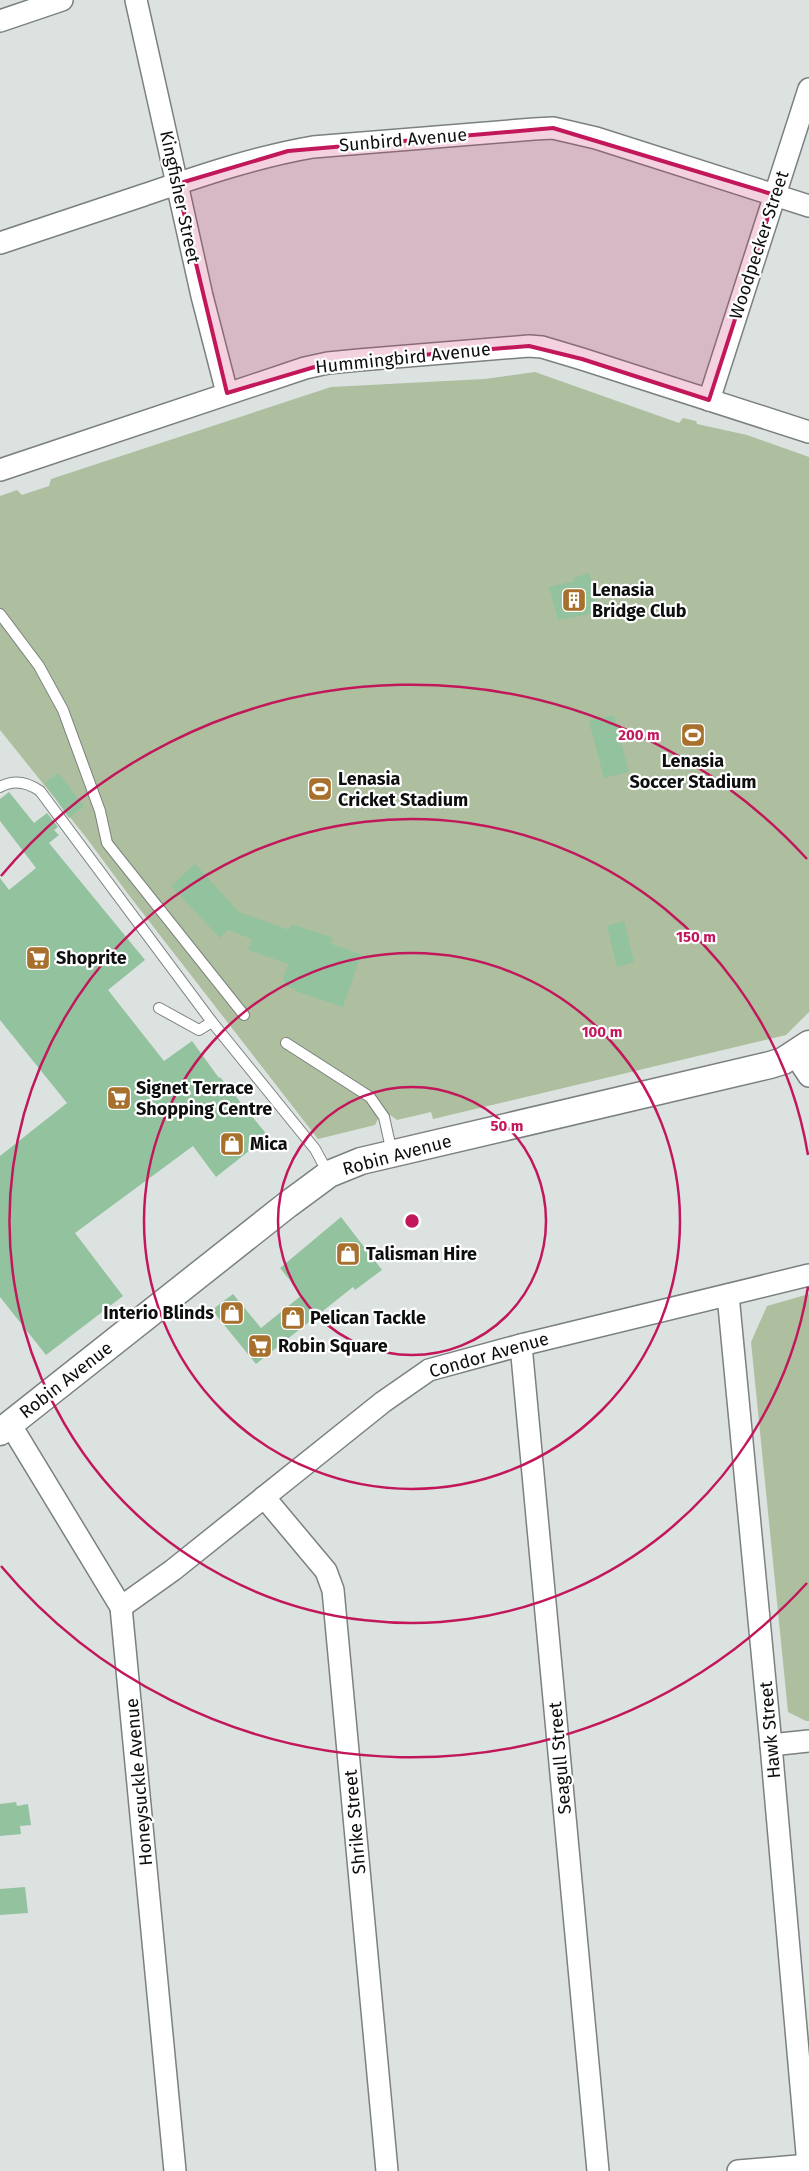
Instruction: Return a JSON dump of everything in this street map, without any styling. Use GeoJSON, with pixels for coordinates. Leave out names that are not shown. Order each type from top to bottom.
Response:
{"type":"FeatureCollection","features":[{"type":"Feature","properties":{"kind":"street"},"geometry":{"type":"LineString","coordinates":[[0,20],[62,0]]}},
{"type":"Feature","properties":{"kind":"street","name":"Kingfisher Street"},"geometry":{"type":"LineString","coordinates":[[136,0],[202,296],[227,394]]}},
{"type":"Feature","properties":{"kind":"street","name":"Woodpecker Street"},"geometry":{"type":"LineString","coordinates":[[709,400],[809,89]]}},
{"type":"Feature","properties":{"kind":"street","name":"Sunbird Avenue"},"geometry":{"type":"LineString","coordinates":[[0,244],[253,160],[313,147],[553,128],[596,138],[809,206]]}},
{"type":"Feature","properties":{"kind":"street","name":"Hummingbird Avenue"},"geometry":{"type":"LineString","coordinates":[[0,470],[279,376],[328,363],[529,346],[542,347],[582,359],[809,432]]}},
{"type":"Feature","properties":{"kind":"street"},"geometry":{"type":"LineString","coordinates":[[802,1049],[809,1076]]}},
{"type":"Feature","properties":{"kind":"street","name":"Robin Avenue"},"geometry":{"type":"LineString","coordinates":[[5,1424],[287,1204],[329,1174],[348,1165],[770,1065],[802,1049]]}},
{"type":"Feature","properties":{"kind":"street","name":"Condor Avenue"},"geometry":{"type":"LineString","coordinates":[[121,1607],[173,1570],[383,1402],[429,1370],[521,1345],[809,1276]]}},
{"type":"Feature","properties":{"kind":"street","name":"Hawk Street"},"geometry":{"type":"LineString","coordinates":[[728,1295],[771,1744],[800,1954],[808,2165]]}},
{"type":"Feature","properties":{"kind":"street","name":"Seagull Street"},"geometry":{"type":"LineString","coordinates":[[521,1345],[598,2171]]}},
{"type":"Feature","properties":{"kind":"street","name":"Honeysuckle Avenue"},"geometry":{"type":"LineString","coordinates":[[5,1424],[121,1607],[175,2171]]}},
{"type":"Feature","properties":{"kind":"street","name":"Shrike Street"},"geometry":{"type":"LineString","coordinates":[[264,1497],[326,1571],[333,1590],[387,2171]]}},
{"type":"Feature","properties":{"kind":"street"},"geometry":{"type":"LineString","coordinates":[[771,1744],[809,1741]]}},
{"type":"Feature","properties":{"kind":"street"},"geometry":{"type":"LineString","coordinates":[[738,2171],[808,2165]]}},
{"type":"Feature","properties":{"kind":"lane"},"geometry":{"type":"LineString","coordinates":[[0,614],[39,666],[63,710],[100,811],[107,843],[244,1015]]}},
{"type":"Feature","properties":{"kind":"lane"},"geometry":{"type":"LineString","coordinates":[[0,787],[16,782],[29,784],[40,791],[212,1022],[315,1149],[329,1174]]}},
{"type":"Feature","properties":{"kind":"lane"},"geometry":{"type":"LineString","coordinates":[[159,1008],[199,1030],[212,1022]]}},
{"type":"Feature","properties":{"kind":"lane"},"geometry":{"type":"LineString","coordinates":[[286,1043],[370,1097],[384,1117],[392,1154]]}},
{"type":"Feature","properties":{"kind":"highlighted area"},"geometry":{"type":"Polygon","coordinates":[[[553,128],[775,195],[709,400],[582,359],[529,346],[328,363],[227,393],[177,184],[288,151],[553,128]]]}},
{"type":"Feature","properties":{"kind":"green space","name":"Lenasia Cricket Stadium"},"geometry":{"type":"Polygon","coordinates":[[[535,372],[679,423],[683,418],[696,421],[697,424],[747,435],[809,457],[809,1012],[786,1035],[433,1119],[431,1112],[397,1120],[390,1115],[378,1119],[375,1125],[318,1139],[85,836],[0,730],[0,496],[17,490],[22,495],[49,486],[51,479],[331,387],[484,379],[535,372]]]}},
{"type":"Feature","properties":{"kind":"green space"},"geometry":{"type":"Polygon","coordinates":[[[809,1294],[809,1721],[806,1721],[788,1712],[751,1342],[767,1306],[809,1294]]]}},
{"type":"Feature","properties":{"kind":"building","name":"Lenasia Bridge Club"},"geometry":{"type":"Polygon","coordinates":[[[589,573],[600,612],[558,620],[549,587],[574,581],[573,578],[589,573]]]}},
{"type":"Feature","properties":{"kind":"building"},"geometry":{"type":"Polygon","coordinates":[[[614,715],[629,772],[604,778],[589,721],[614,715]]]}},
{"type":"Feature","properties":{"kind":"building"},"geometry":{"type":"Polygon","coordinates":[[[58,773],[84,806],[69,818],[45,783],[58,773]]]}},
{"type":"Feature","properties":{"kind":"building","name":"Signet Terrace Shopping Centre"},"geometry":{"type":"Polygon","coordinates":[[[9,792],[34,823],[47,813],[58,827],[54,830],[59,835],[49,843],[145,960],[108,990],[164,1061],[192,1041],[219,1078],[268,1136],[216,1177],[193,1146],[75,1233],[123,1296],[46,1355],[0,1297],[0,1156],[67,1103],[0,1020],[0,878],[9,890],[36,868],[0,821],[0,799],[9,792]]]}},
{"type":"Feature","properties":{"kind":"building"},"geometry":{"type":"Polygon","coordinates":[[[195,864],[239,912],[289,930],[292,924],[333,938],[331,944],[361,954],[343,1007],[295,991],[295,989],[286,986],[283,979],[288,964],[248,950],[252,939],[228,930],[220,938],[171,886],[195,864]]]}},
{"type":"Feature","properties":{"kind":"building"},"geometry":{"type":"Polygon","coordinates":[[[624,921],[634,962],[617,967],[607,926],[624,921]]]}},
{"type":"Feature","properties":{"kind":"building"},"geometry":{"type":"Polygon","coordinates":[[[341,1217],[382,1270],[355,1290],[353,1287],[256,1364],[212,1310],[233,1294],[261,1328],[302,1295],[280,1268],[341,1217]]]}},
{"type":"Feature","properties":{"kind":"building"},"geometry":{"type":"Polygon","coordinates":[[[16,1802],[17,1806],[28,1804],[31,1825],[20,1826],[21,1834],[0,1836],[0,1804],[16,1802]]]}},
{"type":"Feature","properties":{"kind":"building"},"geometry":{"type":"Polygon","coordinates":[[[25,1887],[28,1913],[0,1915],[0,1889],[25,1887]]]}},
{"type":"Feature","properties":{"kind":"place","name":"Lenasia Bridge Club"},"geometry":{"type":"Point","coordinates":[574,600]}},
{"type":"Feature","properties":{"kind":"place","name":"Lenasia Soccer Stadium"},"geometry":{"type":"Point","coordinates":[693,735]}},
{"type":"Feature","properties":{"kind":"place","name":"Lenasia Cricket Stadium"},"geometry":{"type":"Point","coordinates":[320,789]}},
{"type":"Feature","properties":{"kind":"place","name":"Shoprite"},"geometry":{"type":"Point","coordinates":[38,958]}},
{"type":"Feature","properties":{"kind":"place","name":"Signet Terrace Shopping Centre"},"geometry":{"type":"Point","coordinates":[119,1098]}},
{"type":"Feature","properties":{"kind":"place","name":"Mica"},"geometry":{"type":"Point","coordinates":[232,1144]}},
{"type":"Feature","properties":{"kind":"place","name":"Talisman Hire"},"geometry":{"type":"Point","coordinates":[348,1254]}},
{"type":"Feature","properties":{"kind":"place","name":"Interio Blinds"},"geometry":{"type":"Point","coordinates":[232,1313]}},
{"type":"Feature","properties":{"kind":"place","name":"Pelican Tackle"},"geometry":{"type":"Point","coordinates":[293,1318]}},
{"type":"Feature","properties":{"kind":"place","name":"Robin Square"},"geometry":{"type":"Point","coordinates":[260,1346]}}]}
